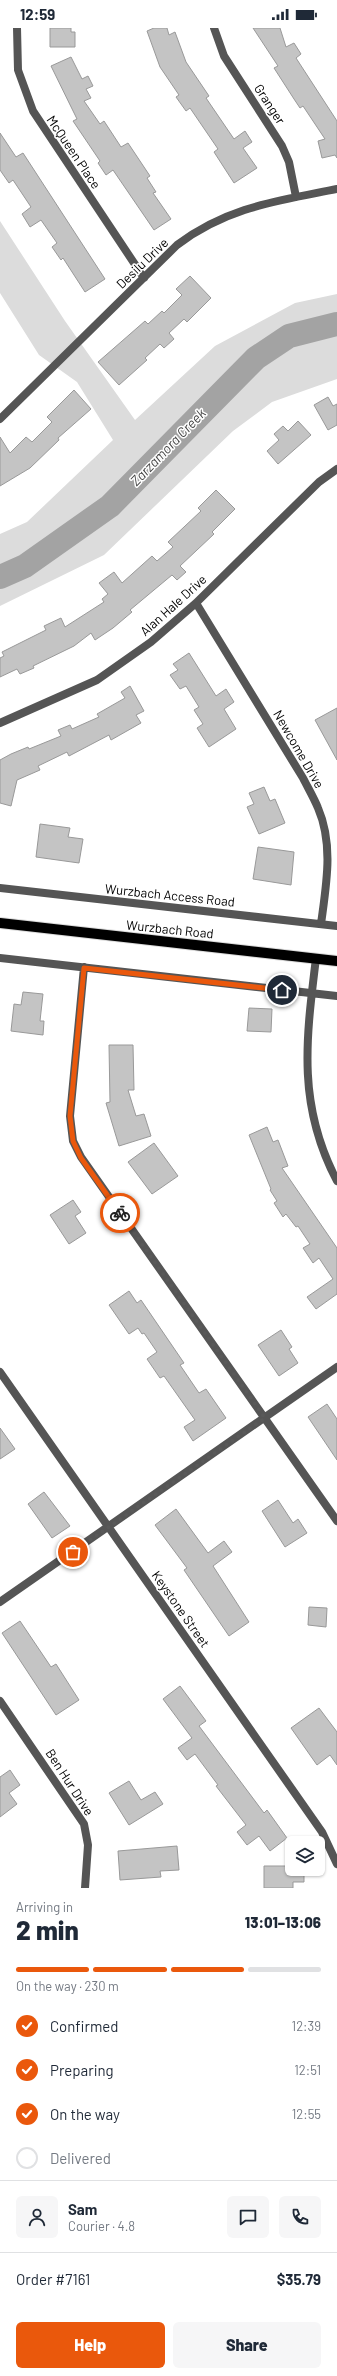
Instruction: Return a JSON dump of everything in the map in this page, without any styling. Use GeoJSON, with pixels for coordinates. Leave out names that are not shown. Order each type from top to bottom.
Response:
{"type":"FeatureCollection","features":[{"type":"Feature","properties":{"kind":"main road","name":"Wurzbach Road"},"geometry":{"type":"LineString","coordinates":[[0,923],[337,961]]}},
{"type":"Feature","properties":{"kind":"street","name":"McQueen Place"},"geometry":{"type":"LineString","coordinates":[[17,28],[18,70],[32,111],[144,278]]}},
{"type":"Feature","properties":{"kind":"street","name":"Granger"},"geometry":{"type":"LineString","coordinates":[[214,28],[224,56],[282,146],[288,162],[296,197]]}},
{"type":"Feature","properties":{"kind":"street","name":"Desilu Drive"},"geometry":{"type":"LineString","coordinates":[[0,419],[177,245],[210,223],[246,208],[337,189]]}},
{"type":"Feature","properties":{"kind":"street","name":"Alan Hale Drive"},"geometry":{"type":"LineString","coordinates":[[0,722],[97,680],[151,642],[196,603],[319,482],[337,469]]}},
{"type":"Feature","properties":{"kind":"street","name":"Newcome Drive"},"geometry":{"type":"LineString","coordinates":[[196,603],[303,778],[318,808],[326,835],[328,871],[322,924]]}},
{"type":"Feature","properties":{"kind":"street","name":"Wurzbach Access Road"},"geometry":{"type":"LineString","coordinates":[[0,888],[337,926]]}},
{"type":"Feature","properties":{"kind":"street"},"geometry":{"type":"LineString","coordinates":[[0,958],[337,996]]}},
{"type":"Feature","properties":{"kind":"street"},"geometry":{"type":"LineString","coordinates":[[316,958],[306,1064],[308,1090],[319,1141],[337,1181]]}},
{"type":"Feature","properties":{"kind":"street"},"geometry":{"type":"LineString","coordinates":[[84,968],[70,1116],[73,1141],[81,1158],[337,1521]]}},
{"type":"Feature","properties":{"kind":"street"},"geometry":{"type":"LineString","coordinates":[[0,1602],[110,1527],[337,1367]]}},
{"type":"Feature","properties":{"kind":"street","name":"Keystone Street"},"geometry":{"type":"LineString","coordinates":[[0,1372],[110,1527],[322,1832],[337,1864]]}},
{"type":"Feature","properties":{"kind":"street","name":"Ben Hur Drive"},"geometry":{"type":"LineString","coordinates":[[0,1700],[84,1824],[88,1845],[85,1888]]}},
{"type":"Feature","properties":{"kind":"shaded area"},"geometry":{"type":"Polygon","coordinates":[[[0,221],[65,321],[135,420],[215,346],[295,303],[337,294],[337,379],[272,402],[233,431],[104,555],[0,606],[0,534],[27,522],[113,440],[77,382],[39,355],[0,293],[0,221]]]}},
{"type":"Feature","properties":{"kind":"building"},"geometry":{"type":"Polygon","coordinates":[[[50,28],[71,28],[71,32],[75,32],[75,47],[50,47],[50,28]]]}},
{"type":"Feature","properties":{"kind":"building"},"geometry":{"type":"Polygon","coordinates":[[[154,28],[167,28],[169,35],[175,32],[186,62],[209,96],[206,98],[234,139],[245,131],[252,142],[243,148],[257,168],[234,183],[214,152],[218,149],[190,108],[186,111],[176,97],[179,95],[160,67],[147,31],[154,28]]]}},
{"type":"Feature","properties":{"kind":"building"},"geometry":{"type":"Polygon","coordinates":[[[253,28],[280,28],[286,47],[294,43],[301,54],[296,58],[337,121],[337,158],[335,155],[322,158],[318,141],[325,139],[303,106],[300,108],[294,99],[274,68],[278,66],[253,28]]]}},
{"type":"Feature","properties":{"kind":"building"},"geometry":{"type":"Polygon","coordinates":[[[71,57],[82,79],[88,76],[93,86],[86,89],[91,98],[84,101],[100,124],[104,121],[121,147],[128,143],[150,176],[147,178],[156,192],[153,193],[171,219],[154,230],[113,170],[106,175],[98,163],[100,161],[73,121],[77,119],[51,66],[71,57]]]}},
{"type":"Feature","properties":{"kind":"building"},"geometry":{"type":"Polygon","coordinates":[[[0,133],[16,157],[23,153],[105,279],[85,292],[63,258],[61,260],[52,247],[57,243],[41,220],[30,227],[22,214],[31,207],[13,180],[9,183],[0,170],[0,133]]]}},
{"type":"Feature","properties":{"kind":"building"},"geometry":{"type":"Polygon","coordinates":[[[190,276],[211,298],[187,322],[184,319],[169,333],[174,339],[164,348],[160,344],[145,358],[147,360],[119,385],[98,362],[145,321],[148,324],[162,311],[164,313],[182,295],[176,289],[190,276]]]}},
{"type":"Feature","properties":{"kind":"building"},"geometry":{"type":"Polygon","coordinates":[[[74,390],[91,409],[58,438],[59,440],[30,468],[0,486],[0,437],[10,453],[26,437],[32,442],[52,422],[47,417],[74,390]]]}},
{"type":"Feature","properties":{"kind":"building"},"geometry":{"type":"Polygon","coordinates":[[[328,397],[333,406],[337,404],[337,425],[328,430],[314,405],[328,397]]]}},
{"type":"Feature","properties":{"kind":"building"},"geometry":{"type":"Polygon","coordinates":[[[298,421],[311,435],[278,464],[267,451],[279,440],[274,434],[283,426],[288,431],[298,421]]]}},
{"type":"Feature","properties":{"kind":"building"},"geometry":{"type":"Polygon","coordinates":[[[216,490],[235,509],[212,532],[214,534],[180,566],[186,572],[177,580],[172,575],[130,610],[132,612],[113,628],[95,640],[91,633],[74,646],[33,666],[34,668],[20,674],[17,669],[0,677],[0,658],[4,656],[2,652],[46,630],[44,626],[61,618],[65,627],[104,602],[102,599],[108,594],[99,583],[114,572],[122,583],[152,556],[157,561],[173,547],[168,542],[201,511],[198,508],[216,490]]]}},
{"type":"Feature","properties":{"kind":"building"},"geometry":{"type":"Polygon","coordinates":[[[189,653],[216,696],[226,689],[234,702],[224,709],[236,729],[209,747],[197,728],[203,724],[194,710],[199,707],[186,686],[180,689],[170,675],[178,670],[173,664],[189,653]]]}},
{"type":"Feature","properties":{"kind":"building"},"geometry":{"type":"Polygon","coordinates":[[[130,686],[144,711],[136,715],[141,723],[111,740],[109,735],[69,756],[67,752],[38,766],[40,770],[17,780],[11,806],[0,803],[0,760],[28,747],[29,749],[61,736],[58,730],[70,725],[72,729],[99,717],[97,714],[125,698],[121,692],[130,686]]]}},
{"type":"Feature","properties":{"kind":"building"},"geometry":{"type":"Polygon","coordinates":[[[337,708],[337,760],[315,720],[337,708]]]}},
{"type":"Feature","properties":{"kind":"building"},"geometry":{"type":"Polygon","coordinates":[[[264,787],[270,801],[275,799],[285,823],[259,834],[247,807],[254,804],[249,793],[264,787]]]}},
{"type":"Feature","properties":{"kind":"building"},"geometry":{"type":"Polygon","coordinates":[[[40,824],[70,828],[68,837],[83,839],[79,863],[36,857],[40,824]]]}},
{"type":"Feature","properties":{"kind":"building"},"geometry":{"type":"Polygon","coordinates":[[[258,847],[294,852],[291,885],[253,879],[258,847]]]}},
{"type":"Feature","properties":{"kind":"building"},"geometry":{"type":"Polygon","coordinates":[[[23,992],[43,994],[40,1021],[44,1021],[43,1035],[11,1031],[14,1004],[21,1005],[23,992]]]}},
{"type":"Feature","properties":{"kind":"building"},"geometry":{"type":"Polygon","coordinates":[[[249,1008],[272,1009],[271,1032],[247,1031],[249,1008]]]}},
{"type":"Feature","properties":{"kind":"building"},"geometry":{"type":"Polygon","coordinates":[[[109,1045],[133,1045],[134,1090],[128,1090],[136,1116],[144,1114],[151,1136],[119,1146],[106,1103],[110,1102],[109,1045]]]}},
{"type":"Feature","properties":{"kind":"building"},"geometry":{"type":"Polygon","coordinates":[[[267,1127],[273,1142],[278,1140],[288,1166],[282,1168],[337,1248],[337,1294],[316,1309],[307,1297],[333,1279],[319,1258],[313,1263],[303,1248],[310,1244],[298,1226],[296,1227],[286,1214],[283,1217],[274,1203],[277,1201],[270,1190],[271,1189],[249,1135],[267,1127]]]}},
{"type":"Feature","properties":{"kind":"building"},"geometry":{"type":"Polygon","coordinates":[[[154,1143],[178,1176],[152,1194],[128,1162],[154,1143]]]}},
{"type":"Feature","properties":{"kind":"building"},"geometry":{"type":"Polygon","coordinates":[[[73,1200],[81,1212],[75,1216],[86,1233],[69,1244],[50,1215],[73,1200]]]}},
{"type":"Feature","properties":{"kind":"building"},"geometry":{"type":"Polygon","coordinates":[[[129,1291],[137,1303],[141,1300],[184,1363],[180,1365],[199,1393],[206,1389],[226,1418],[193,1441],[184,1427],[195,1420],[164,1376],[160,1378],[147,1359],[157,1352],[144,1333],[142,1334],[138,1328],[129,1334],[109,1305],[129,1291]]]}},
{"type":"Feature","properties":{"kind":"building"},"geometry":{"type":"Polygon","coordinates":[[[281,1330],[292,1347],[289,1349],[298,1363],[279,1376],[258,1345],[281,1330]]]}},
{"type":"Feature","properties":{"kind":"building"},"geometry":{"type":"Polygon","coordinates":[[[327,1404],[337,1419],[337,1460],[308,1417],[327,1404]]]}},
{"type":"Feature","properties":{"kind":"building"},"geometry":{"type":"Polygon","coordinates":[[[0,1428],[15,1449],[0,1459],[0,1428]]]}},
{"type":"Feature","properties":{"kind":"building"},"geometry":{"type":"Polygon","coordinates":[[[44,1492],[70,1526],[52,1538],[28,1504],[44,1492]]]}},
{"type":"Feature","properties":{"kind":"building"},"geometry":{"type":"Polygon","coordinates":[[[278,1500],[293,1523],[298,1519],[307,1533],[285,1547],[262,1511],[278,1500]]]}},
{"type":"Feature","properties":{"kind":"building"},"geometry":{"type":"Polygon","coordinates":[[[176,1509],[208,1553],[224,1541],[232,1552],[213,1566],[249,1622],[229,1636],[184,1570],[187,1568],[155,1525],[176,1509]]]}},
{"type":"Feature","properties":{"kind":"building"},"geometry":{"type":"Polygon","coordinates":[[[309,1607],[327,1608],[326,1627],[308,1625],[309,1607]]]}},
{"type":"Feature","properties":{"kind":"building"},"geometry":{"type":"Polygon","coordinates":[[[20,1621],[51,1667],[56,1664],[79,1700],[56,1715],[2,1633],[20,1621]]]}},
{"type":"Feature","properties":{"kind":"building"},"geometry":{"type":"Polygon","coordinates":[[[180,1686],[206,1721],[199,1726],[264,1813],[267,1810],[286,1836],[285,1840],[270,1851],[259,1836],[247,1845],[237,1832],[246,1825],[216,1786],[218,1785],[195,1754],[187,1760],[178,1748],[192,1738],[163,1699],[180,1686]]]}},
{"type":"Feature","properties":{"kind":"building"},"geometry":{"type":"Polygon","coordinates":[[[319,1708],[337,1732],[337,1765],[330,1755],[317,1765],[291,1728],[319,1708]]]}},
{"type":"Feature","properties":{"kind":"building"},"geometry":{"type":"Polygon","coordinates":[[[10,1770],[20,1785],[9,1793],[17,1804],[0,1817],[0,1777],[10,1770]]]}},
{"type":"Feature","properties":{"kind":"building"},"geometry":{"type":"Polygon","coordinates":[[[129,1781],[141,1800],[155,1792],[163,1804],[129,1825],[109,1793],[129,1781]]]}},
{"type":"Feature","properties":{"kind":"building"},"geometry":{"type":"Polygon","coordinates":[[[177,1846],[179,1870],[160,1871],[161,1877],[120,1880],[118,1851],[177,1846]]]}},
{"type":"Feature","properties":{"kind":"building"},"geometry":{"type":"Polygon","coordinates":[[[264,1866],[285,1866],[285,1876],[304,1876],[304,1882],[293,1882],[293,1888],[264,1888],[264,1866]]]}},
{"type":"Feature","properties":{"kind":"waterway","name":"Zarzamora Creek"},"geometry":{"type":"LineString","coordinates":[[0,577],[25,566],[110,506],[256,358],[289,336],[337,324]]}},
{"type":"Feature","properties":{"kind":"way so far"},"geometry":{"type":"LineString","coordinates":[[73,1552],[265,1418],[120,1213]]}},
{"type":"Feature","properties":{"kind":"route"},"geometry":{"type":"LineString","coordinates":[[120,1213],[81,1158],[73,1141],[70,1116],[84,968],[282,990]]}}]}
